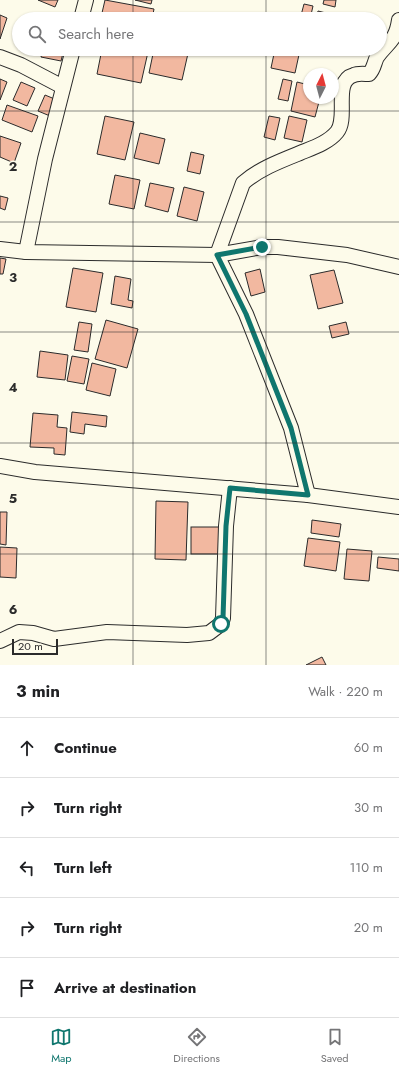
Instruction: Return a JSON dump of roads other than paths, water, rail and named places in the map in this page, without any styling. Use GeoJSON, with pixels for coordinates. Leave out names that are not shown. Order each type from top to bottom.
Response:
{"type":"FeatureCollection","features":[{"type":"Feature","properties":{"kind":"street"},"geometry":{"type":"LineString","coordinates":[[83,12],[86,0]]}},
{"type":"Feature","properties":{"kind":"street"},"geometry":{"type":"LineString","coordinates":[[387,47],[392,41],[399,20]]}},
{"type":"Feature","properties":{"kind":"street"},"geometry":{"type":"LineString","coordinates":[[26,252],[45,159],[71,56]]}},
{"type":"Feature","properties":{"kind":"street"},"geometry":{"type":"LineString","coordinates":[[308,495],[291,428],[246,314],[217,255],[243,183],[250,177],[273,164],[323,143],[337,133],[342,124],[342,87],[346,79],[354,74],[369,74],[372,71],[376,59],[379,56]]}},
{"type":"Feature","properties":{"kind":"street"},"geometry":{"type":"LineString","coordinates":[[0,58],[21,65],[63,87]]}},
{"type":"Feature","properties":{"kind":"street"},"geometry":{"type":"LineString","coordinates":[[0,249],[26,252],[217,255],[262,247],[278,247],[347,255],[399,267]]}},
{"type":"Feature","properties":{"kind":"street"},"geometry":{"type":"LineString","coordinates":[[0,466],[35,472],[308,495],[399,507]]}},
{"type":"Feature","properties":{"kind":"street"},"geometry":{"type":"LineString","coordinates":[[0,641],[19,632],[33,633],[54,639],[107,632],[187,635],[209,633],[217,629],[223,618],[226,526],[230,488]]}}]}
